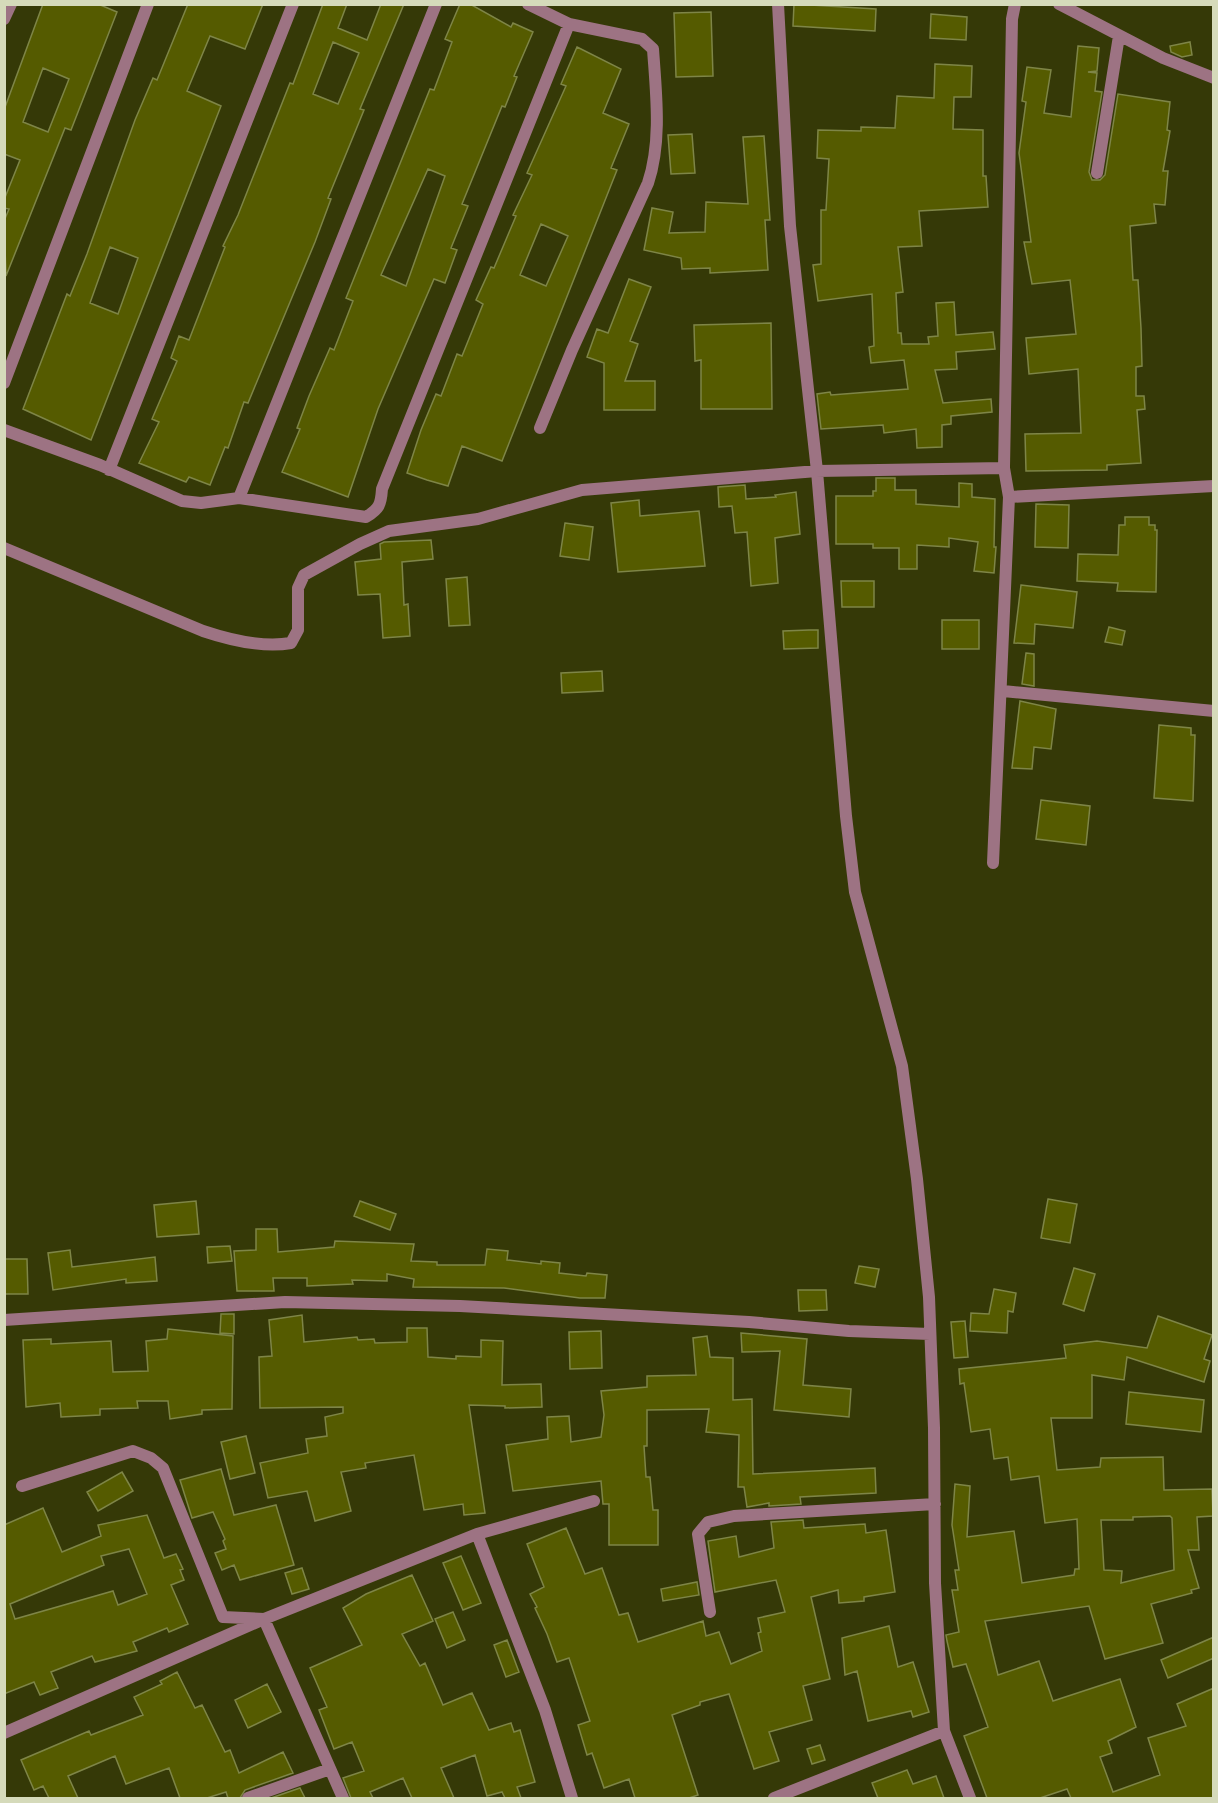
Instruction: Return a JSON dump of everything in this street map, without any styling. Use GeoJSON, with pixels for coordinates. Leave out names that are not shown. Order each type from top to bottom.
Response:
{"type":"FeatureCollection","features":[{"type":"Feature","properties":{"kind":"street"},"geometry":{"type":"LineString","coordinates":[[4,19],[11,4]]}},
{"type":"Feature","properties":{"kind":"street"},"geometry":{"type":"LineString","coordinates":[[4,383],[148,4]]}},
{"type":"Feature","properties":{"kind":"street"},"geometry":{"type":"LineString","coordinates":[[109,470],[293,4]]}},
{"type":"Feature","properties":{"kind":"street"},"geometry":{"type":"LineString","coordinates":[[238,498],[436,4]]}},
{"type":"Feature","properties":{"kind":"street"},"geometry":{"type":"LineString","coordinates":[[528,4],[569,24],[642,39],[653,49],[656,158],[648,183],[572,350],[540,428]]}},
{"type":"Feature","properties":{"kind":"street"},"geometry":{"type":"LineString","coordinates":[[778,4],[790,226],[816,471],[846,816],[855,892],[902,1066],[917,1179],[929,1297],[935,1583],[944,1731],[970,1798]]}},
{"type":"Feature","properties":{"kind":"street"},"geometry":{"type":"LineString","coordinates":[[993,863],[1003,691],[1009,496],[1004,468],[1012,19],[1015,4]]}},
{"type":"Feature","properties":{"kind":"street"},"geometry":{"type":"LineString","coordinates":[[1059,4],[1119,36],[1214,78]]}},
{"type":"Feature","properties":{"kind":"street"},"geometry":{"type":"LineString","coordinates":[[4,430],[182,501],[201,503],[238,498],[366,518],[381,505],[382,489],[569,24]]}},
{"type":"Feature","properties":{"kind":"street"},"geometry":{"type":"LineString","coordinates":[[1097,173],[1119,36]]}},
{"type":"Feature","properties":{"kind":"street"},"geometry":{"type":"LineString","coordinates":[[4,548],[203,631],[225,638],[280,645],[291,643],[298,630],[298,588],[304,575],[389,531],[478,519],[582,490],[816,471],[1004,468]]}},
{"type":"Feature","properties":{"kind":"street"},"geometry":{"type":"LineString","coordinates":[[1009,496],[1214,486]]}},
{"type":"Feature","properties":{"kind":"street"},"geometry":{"type":"LineString","coordinates":[[1003,691],[1214,711]]}},
{"type":"Feature","properties":{"kind":"street"},"geometry":{"type":"LineString","coordinates":[[4,1320],[285,1302],[460,1306],[749,1322],[849,1331],[930,1334]]}},
{"type":"Feature","properties":{"kind":"street"},"geometry":{"type":"LineString","coordinates":[[22,1486],[133,1451],[151,1458],[163,1468],[223,1617],[264,1619]]}},
{"type":"Feature","properties":{"kind":"street"},"geometry":{"type":"LineString","coordinates":[[4,1733],[264,1619],[477,1534],[594,1501]]}},
{"type":"Feature","properties":{"kind":"street"},"geometry":{"type":"LineString","coordinates":[[710,1612],[698,1534],[708,1522],[734,1516],[789,1511],[935,1504]]}},
{"type":"Feature","properties":{"kind":"street"},"geometry":{"type":"LineString","coordinates":[[477,1534],[545,1710],[572,1798]]}},
{"type":"Feature","properties":{"kind":"street"},"geometry":{"type":"LineString","coordinates":[[264,1619],[343,1798]]}},
{"type":"Feature","properties":{"kind":"street"},"geometry":{"type":"LineString","coordinates":[[774,1798],[944,1731]]}},
{"type":"Feature","properties":{"kind":"street"},"geometry":{"type":"LineString","coordinates":[[248,1798],[330,1769]]}},
{"type":"Feature","properties":{"kind":"building"},"geometry":{"type":"Polygon","coordinates":[[[43,4],[98,4],[117,12],[71,130],[65,128],[6,276],[4,221],[9,209],[4,208],[4,200],[20,160],[4,154],[4,110],[43,4]],[[43,68],[23,122],[48,132],[69,79],[43,68]]]}},
{"type":"Feature","properties":{"kind":"building"},"geometry":{"type":"Polygon","coordinates":[[[188,4],[263,4],[245,49],[210,36],[187,91],[221,106],[91,440],[23,409],[67,294],[70,296],[87,254],[135,120],[153,78],[157,80],[188,4]],[[110,247],[90,303],[118,314],[138,258],[110,247]]]}},
{"type":"Feature","properties":{"kind":"building"},"geometry":{"type":"Polygon","coordinates":[[[323,4],[347,4],[338,28],[367,40],[381,4],[404,4],[360,109],[364,110],[328,198],[331,199],[315,242],[248,403],[244,402],[228,448],[225,447],[210,485],[189,477],[186,482],[139,463],[159,422],[152,419],[177,361],[171,358],[179,336],[189,340],[225,247],[223,246],[238,215],[290,83],[293,84],[323,4]],[[333,42],[313,94],[338,104],[359,53],[333,42]]]}},
{"type":"Feature","properties":{"kind":"building"},"geometry":{"type":"Polygon","coordinates":[[[460,4],[470,4],[511,27],[513,23],[533,32],[514,76],[517,77],[505,107],[502,106],[462,204],[468,206],[451,248],[457,250],[445,283],[434,279],[378,409],[348,497],[282,472],[300,429],[297,428],[309,396],[330,348],[334,350],[353,301],[346,298],[430,89],[434,90],[452,42],[445,39],[460,4]],[[428,169],[381,275],[406,286],[445,176],[428,169]]]}},
{"type":"Feature","properties":{"kind":"building"},"geometry":{"type":"Polygon","coordinates":[[[794,4],[876,9],[875,31],[793,26],[794,4]]]}},
{"type":"Feature","properties":{"kind":"building"},"geometry":{"type":"Polygon","coordinates":[[[711,12],[713,76],[676,77],[674,13],[711,12]]]}},
{"type":"Feature","properties":{"kind":"building"},"geometry":{"type":"Polygon","coordinates":[[[931,14],[967,17],[966,40],[930,38],[931,14]]]}},
{"type":"Feature","properties":{"kind":"building"},"geometry":{"type":"Polygon","coordinates":[[[1190,42],[1192,55],[1182,57],[1171,52],[1170,46],[1190,42]]]}},
{"type":"Feature","properties":{"kind":"building"},"geometry":{"type":"Polygon","coordinates":[[[1078,46],[1099,48],[1097,71],[1088,72],[1097,73],[1095,91],[1102,92],[1089,172],[1092,180],[1100,180],[1105,175],[1118,94],[1170,102],[1167,130],[1170,131],[1163,171],[1168,171],[1165,205],[1154,204],[1156,223],[1130,226],[1133,280],[1138,280],[1141,328],[1142,366],[1136,367],[1136,396],[1144,396],[1145,409],[1137,410],[1141,463],[1107,465],[1107,470],[1026,471],[1025,434],[1081,433],[1078,369],[1029,374],[1026,338],[1076,334],[1070,280],[1032,284],[1024,242],[1031,242],[1019,153],[1026,102],[1022,101],[1027,67],[1051,70],[1044,113],[1071,117],[1078,46]]]}},
{"type":"Feature","properties":{"kind":"building"},"geometry":{"type":"Polygon","coordinates":[[[577,47],[621,69],[603,113],[629,124],[611,168],[617,170],[502,461],[462,446],[448,486],[407,473],[436,394],[441,396],[457,354],[462,356],[483,304],[476,300],[491,267],[494,268],[516,216],[513,215],[532,175],[527,173],[566,86],[561,84],[577,47]],[[541,224],[520,275],[546,286],[568,236],[541,224]]]}},
{"type":"Feature","properties":{"kind":"building"},"geometry":{"type":"Polygon","coordinates":[[[935,64],[972,66],[971,97],[954,97],[953,129],[983,130],[983,176],[986,176],[988,207],[919,211],[922,246],[898,247],[903,292],[896,293],[898,333],[901,333],[902,344],[929,344],[928,337],[938,336],[936,303],[954,302],[956,335],[993,332],[995,349],[956,352],[957,369],[935,370],[943,403],[991,399],[992,412],[951,416],[951,424],[942,425],[942,447],[917,448],[916,429],[884,433],[883,425],[821,429],[817,394],[908,389],[904,360],[871,363],[869,347],[874,346],[872,294],[818,301],[813,265],[821,264],[821,210],[826,210],[829,159],[817,158],[818,130],[861,131],[861,127],[895,128],[897,96],[934,98],[935,64]]]}},
{"type":"Feature","properties":{"kind":"building"},"geometry":{"type":"Polygon","coordinates":[[[692,134],[695,173],[671,174],[668,135],[692,134]]]}},
{"type":"Feature","properties":{"kind":"building"},"geometry":{"type":"Polygon","coordinates":[[[764,136],[770,220],[765,220],[768,270],[710,273],[710,268],[682,269],[681,258],[644,250],[652,208],[673,212],[669,233],[705,232],[706,202],[748,204],[743,137],[764,136]]]}},
{"type":"Feature","properties":{"kind":"building"},"geometry":{"type":"Polygon","coordinates":[[[629,279],[651,287],[630,341],[638,344],[625,381],[655,381],[655,410],[604,410],[604,363],[587,357],[597,329],[608,333],[629,279]]]}},
{"type":"Feature","properties":{"kind":"building"},"geometry":{"type":"Polygon","coordinates":[[[771,323],[772,409],[701,409],[701,360],[695,361],[694,325],[771,323]]]}},
{"type":"Feature","properties":{"kind":"building"},"geometry":{"type":"Polygon","coordinates":[[[876,478],[895,478],[895,490],[916,490],[916,504],[959,507],[959,483],[972,484],[972,497],[995,499],[994,573],[974,571],[978,542],[949,538],[949,547],[917,545],[917,569],[899,569],[899,548],[873,548],[873,544],[836,544],[836,496],[873,496],[873,491],[876,491],[876,478]]]}},
{"type":"Feature","properties":{"kind":"building"},"geometry":{"type":"Polygon","coordinates":[[[745,485],[746,499],[776,497],[775,495],[796,492],[800,534],[775,538],[778,583],[751,586],[747,532],[735,533],[732,506],[719,507],[718,487],[745,485]]]}},
{"type":"Feature","properties":{"kind":"building"},"geometry":{"type":"Polygon","coordinates":[[[639,500],[640,516],[699,511],[705,566],[618,572],[611,503],[639,500]]]}},
{"type":"Feature","properties":{"kind":"building"},"geometry":{"type":"Polygon","coordinates":[[[1036,504],[1069,505],[1068,548],[1035,547],[1036,504]]]}},
{"type":"Feature","properties":{"kind":"building"},"geometry":{"type":"Polygon","coordinates":[[[1125,517],[1149,517],[1149,525],[1155,525],[1155,530],[1157,530],[1156,592],[1117,591],[1118,583],[1077,581],[1078,554],[1118,555],[1119,525],[1125,525],[1125,517]]]}},
{"type":"Feature","properties":{"kind":"building"},"geometry":{"type":"Polygon","coordinates":[[[565,523],[593,527],[589,560],[560,556],[565,523]]]}},
{"type":"Feature","properties":{"kind":"building"},"geometry":{"type":"Polygon","coordinates":[[[431,540],[433,559],[402,562],[404,605],[408,604],[410,636],[383,638],[380,594],[358,595],[355,562],[381,559],[380,544],[384,542],[431,540]]]}},
{"type":"Feature","properties":{"kind":"building"},"geometry":{"type":"Polygon","coordinates":[[[467,577],[470,625],[449,626],[446,579],[467,577]]]}},
{"type":"Feature","properties":{"kind":"building"},"geometry":{"type":"Polygon","coordinates":[[[841,581],[874,581],[874,607],[842,607],[841,581]]]}},
{"type":"Feature","properties":{"kind":"building"},"geometry":{"type":"Polygon","coordinates":[[[1021,585],[1077,592],[1073,628],[1035,624],[1034,644],[1014,643],[1021,585]]]}},
{"type":"Feature","properties":{"kind":"building"},"geometry":{"type":"Polygon","coordinates":[[[942,620],[979,620],[979,649],[942,649],[942,620]]]}},
{"type":"Feature","properties":{"kind":"building"},"geometry":{"type":"Polygon","coordinates":[[[1109,627],[1125,631],[1122,645],[1105,642],[1109,627]]]}},
{"type":"Feature","properties":{"kind":"building"},"geometry":{"type":"Polygon","coordinates":[[[818,630],[818,648],[784,649],[783,631],[818,630]]]}},
{"type":"Feature","properties":{"kind":"building"},"geometry":{"type":"Polygon","coordinates":[[[1026,653],[1034,654],[1034,686],[1022,684],[1026,653]]]}},
{"type":"Feature","properties":{"kind":"building"},"geometry":{"type":"Polygon","coordinates":[[[602,671],[603,691],[562,693],[561,673],[602,671]]]}},
{"type":"Feature","properties":{"kind":"building"},"geometry":{"type":"Polygon","coordinates":[[[1020,701],[1056,709],[1051,749],[1034,747],[1032,769],[1012,768],[1020,701]]]}},
{"type":"Feature","properties":{"kind":"building"},"geometry":{"type":"Polygon","coordinates":[[[1159,725],[1191,728],[1191,735],[1195,735],[1193,801],[1154,798],[1159,725]]]}},
{"type":"Feature","properties":{"kind":"building"},"geometry":{"type":"Polygon","coordinates":[[[1041,800],[1090,806],[1086,845],[1036,839],[1041,800]]]}},
{"type":"Feature","properties":{"kind":"building"},"geometry":{"type":"Polygon","coordinates":[[[1048,1199],[1077,1204],[1070,1243],[1041,1238],[1048,1199]]]}},
{"type":"Feature","properties":{"kind":"building"},"geometry":{"type":"Polygon","coordinates":[[[196,1201],[199,1234],[157,1237],[154,1205],[196,1201]]]}},
{"type":"Feature","properties":{"kind":"building"},"geometry":{"type":"Polygon","coordinates":[[[360,1201],[396,1214],[390,1230],[354,1216],[360,1201]]]}},
{"type":"Feature","properties":{"kind":"building"},"geometry":{"type":"Polygon","coordinates":[[[256,1229],[277,1229],[278,1252],[334,1247],[335,1241],[414,1244],[411,1261],[437,1262],[437,1265],[485,1265],[487,1249],[508,1251],[507,1260],[541,1264],[541,1261],[560,1263],[559,1273],[586,1276],[587,1273],[607,1275],[605,1298],[580,1298],[504,1288],[413,1287],[414,1279],[387,1274],[387,1281],[352,1280],[353,1284],[307,1286],[307,1278],[273,1278],[274,1291],[237,1291],[234,1251],[256,1250],[256,1229]]]}},
{"type":"Feature","properties":{"kind":"building"},"geometry":{"type":"Polygon","coordinates":[[[230,1246],[232,1261],[208,1263],[207,1247],[230,1246]]]}},
{"type":"Feature","properties":{"kind":"building"},"geometry":{"type":"Polygon","coordinates":[[[70,1250],[72,1267],[155,1257],[157,1281],[126,1283],[126,1279],[53,1290],[48,1253],[70,1250]]]}},
{"type":"Feature","properties":{"kind":"building"},"geometry":{"type":"Polygon","coordinates":[[[4,1259],[27,1259],[28,1294],[4,1294],[4,1259]]]}},
{"type":"Feature","properties":{"kind":"building"},"geometry":{"type":"Polygon","coordinates":[[[859,1266],[879,1269],[875,1287],[855,1283],[859,1266]]]}},
{"type":"Feature","properties":{"kind":"building"},"geometry":{"type":"Polygon","coordinates":[[[1074,1268],[1095,1274],[1084,1311],[1063,1304],[1074,1268]]]}},
{"type":"Feature","properties":{"kind":"building"},"geometry":{"type":"Polygon","coordinates":[[[994,1289],[1016,1293],[1013,1312],[1008,1311],[1007,1333],[970,1331],[971,1313],[989,1314],[994,1289]]]}},
{"type":"Feature","properties":{"kind":"building"},"geometry":{"type":"Polygon","coordinates":[[[798,1290],[826,1290],[827,1310],[799,1311],[798,1290]]]}},
{"type":"Feature","properties":{"kind":"building"},"geometry":{"type":"Polygon","coordinates":[[[221,1314],[234,1314],[234,1334],[220,1333],[221,1314]]]}},
{"type":"Feature","properties":{"kind":"building"},"geometry":{"type":"Polygon","coordinates":[[[302,1315],[304,1342],[357,1337],[358,1340],[374,1339],[375,1343],[407,1342],[407,1328],[427,1328],[428,1357],[456,1359],[456,1356],[481,1357],[481,1340],[503,1341],[502,1385],[541,1384],[542,1407],[505,1408],[505,1406],[469,1405],[485,1513],[464,1515],[463,1504],[424,1510],[414,1455],[365,1463],[366,1468],[341,1472],[351,1511],[315,1521],[307,1491],[268,1498],[260,1463],[308,1453],[306,1439],[327,1436],[325,1417],[343,1413],[343,1407],[260,1408],[259,1357],[272,1356],[269,1320],[302,1315]]]}},
{"type":"Feature","properties":{"kind":"building"},"geometry":{"type":"Polygon","coordinates":[[[1158,1316],[1212,1335],[1204,1359],[1210,1361],[1204,1382],[1127,1357],[1124,1380],[1092,1375],[1092,1418],[1051,1418],[1057,1470],[1100,1467],[1101,1458],[1163,1457],[1164,1490],[1212,1489],[1213,1516],[1197,1517],[1199,1550],[1188,1550],[1199,1588],[1191,1590],[1192,1593],[1151,1604],[1163,1643],[1105,1659],[1089,1606],[985,1621],[998,1675],[1039,1661],[1053,1701],[1120,1679],[1136,1727],[1108,1741],[1112,1753],[1100,1757],[1113,1792],[1160,1775],[1148,1738],[1186,1726],[1177,1704],[1214,1688],[1214,1798],[1071,1798],[1067,1789],[1040,1798],[987,1798],[964,1736],[988,1727],[966,1664],[953,1667],[946,1635],[959,1632],[952,1590],[958,1590],[955,1570],[959,1570],[952,1525],[955,1484],[970,1486],[967,1537],[1014,1531],[1022,1583],[1074,1575],[1075,1569],[1079,1569],[1077,1519],[1045,1523],[1039,1476],[1011,1480],[1008,1457],[994,1459],[990,1429],[971,1432],[964,1383],[960,1384],[959,1369],[1066,1358],[1064,1345],[1097,1341],[1147,1348],[1158,1316]],[[1170,1516],[1133,1517],[1133,1520],[1101,1520],[1104,1570],[1122,1571],[1121,1583],[1174,1570],[1172,1518],[1170,1516]]]}},
{"type":"Feature","properties":{"kind":"building"},"geometry":{"type":"Polygon","coordinates":[[[965,1321],[968,1357],[954,1358],[951,1322],[965,1321]]]}},
{"type":"Feature","properties":{"kind":"building"},"geometry":{"type":"Polygon","coordinates":[[[168,1329],[233,1336],[232,1409],[202,1410],[202,1414],[170,1419],[168,1401],[137,1401],[138,1408],[100,1409],[100,1415],[61,1417],[60,1403],[26,1407],[23,1340],[51,1339],[51,1344],[111,1341],[113,1372],[148,1371],[146,1341],[167,1339],[168,1329]]]}},
{"type":"Feature","properties":{"kind":"building"},"geometry":{"type":"Polygon","coordinates":[[[601,1331],[602,1368],[570,1369],[569,1332],[601,1331]]]}},
{"type":"Feature","properties":{"kind":"building"},"geometry":{"type":"Polygon","coordinates":[[[741,1333],[807,1339],[803,1385],[851,1389],[849,1417],[774,1410],[780,1351],[742,1352],[741,1333]]]}},
{"type":"Feature","properties":{"kind":"building"},"geometry":{"type":"Polygon","coordinates":[[[707,1336],[710,1357],[733,1358],[733,1400],[752,1399],[753,1474],[875,1468],[876,1493],[800,1497],[801,1504],[769,1506],[769,1503],[747,1507],[744,1487],[738,1487],[739,1435],[706,1432],[709,1409],[647,1410],[647,1446],[644,1446],[646,1477],[650,1477],[653,1510],[658,1510],[658,1545],[609,1545],[609,1504],[603,1504],[601,1481],[513,1491],[506,1445],[548,1439],[547,1417],[569,1416],[571,1442],[601,1437],[604,1415],[601,1391],[647,1387],[647,1376],[696,1375],[693,1338],[707,1336]]]}},
{"type":"Feature","properties":{"kind":"building"},"geometry":{"type":"Polygon","coordinates":[[[1129,1392],[1204,1400],[1201,1432],[1126,1424],[1129,1392]]]}},
{"type":"Feature","properties":{"kind":"building"},"geometry":{"type":"Polygon","coordinates":[[[246,1436],[255,1473],[230,1479],[221,1442],[246,1436]]]}},
{"type":"Feature","properties":{"kind":"building"},"geometry":{"type":"Polygon","coordinates":[[[221,1469],[234,1515],[276,1505],[294,1565],[240,1580],[234,1565],[222,1570],[215,1553],[226,1549],[223,1541],[225,1539],[213,1512],[192,1518],[180,1480],[221,1469]]]}},
{"type":"Feature","properties":{"kind":"building"},"geometry":{"type":"Polygon","coordinates":[[[122,1472],[133,1491],[98,1511],[87,1492],[122,1472]]]}},
{"type":"Feature","properties":{"kind":"building"},"geometry":{"type":"Polygon","coordinates":[[[43,1508],[62,1552],[101,1536],[98,1525],[147,1515],[164,1558],[176,1554],[183,1569],[180,1570],[184,1580],[171,1585],[188,1624],[169,1632],[167,1628],[133,1642],[137,1651],[95,1662],[92,1656],[51,1672],[58,1688],[40,1695],[34,1682],[4,1694],[4,1525],[43,1508]],[[129,1549],[101,1556],[104,1565],[10,1604],[15,1619],[113,1591],[118,1605],[147,1594],[129,1549]]]}},
{"type":"Feature","properties":{"kind":"building"},"geometry":{"type":"Polygon","coordinates":[[[803,1520],[804,1528],[865,1524],[866,1533],[886,1530],[895,1592],[864,1597],[864,1601],[839,1603],[838,1590],[811,1597],[830,1679],[803,1686],[812,1720],[769,1732],[779,1761],[754,1769],[729,1694],[700,1702],[700,1705],[672,1715],[698,1795],[689,1798],[635,1798],[629,1779],[604,1788],[592,1753],[587,1755],[578,1725],[590,1721],[569,1658],[557,1662],[530,1594],[544,1587],[527,1544],[566,1528],[585,1574],[602,1568],[619,1615],[628,1613],[638,1642],[703,1621],[706,1636],[719,1632],[731,1664],[762,1651],[758,1633],[761,1632],[758,1618],[785,1612],[776,1580],[715,1592],[708,1541],[736,1536],[739,1557],[774,1548],[771,1522],[803,1520]]]}},
{"type":"Feature","properties":{"kind":"building"},"geometry":{"type":"Polygon","coordinates":[[[461,1556],[481,1603],[463,1610],[443,1563],[461,1556]]]}},
{"type":"Feature","properties":{"kind":"building"},"geometry":{"type":"Polygon","coordinates":[[[302,1568],[309,1589],[292,1594],[285,1573],[302,1568]]]}},
{"type":"Feature","properties":{"kind":"building"},"geometry":{"type":"Polygon","coordinates":[[[412,1575],[433,1621],[402,1634],[420,1666],[425,1663],[443,1705],[472,1693],[489,1730],[511,1723],[514,1732],[520,1730],[535,1782],[517,1787],[521,1798],[505,1798],[502,1792],[487,1796],[475,1755],[441,1768],[454,1798],[412,1798],[403,1778],[370,1792],[373,1798],[351,1798],[343,1778],[364,1771],[352,1742],[334,1749],[319,1710],[327,1707],[310,1668],[362,1645],[343,1608],[366,1594],[412,1575]]]}},
{"type":"Feature","properties":{"kind":"building"},"geometry":{"type":"Polygon","coordinates":[[[697,1582],[699,1595],[663,1601],[661,1589],[697,1582]]]}},
{"type":"Feature","properties":{"kind":"building"},"geometry":{"type":"Polygon","coordinates":[[[453,1612],[465,1640],[447,1648],[435,1619],[453,1612]]]}},
{"type":"Feature","properties":{"kind":"building"},"geometry":{"type":"Polygon","coordinates":[[[889,1626],[898,1667],[913,1662],[929,1712],[913,1717],[911,1711],[868,1721],[857,1671],[845,1675],[842,1638],[889,1626]]]}},
{"type":"Feature","properties":{"kind":"building"},"geometry":{"type":"Polygon","coordinates":[[[1214,1637],[1214,1658],[1168,1678],[1161,1660],[1214,1637]]]}},
{"type":"Feature","properties":{"kind":"building"},"geometry":{"type":"Polygon","coordinates":[[[507,1640],[519,1672],[506,1677],[494,1645],[507,1640]]]}},
{"type":"Feature","properties":{"kind":"building"},"geometry":{"type":"Polygon","coordinates":[[[177,1672],[195,1708],[202,1705],[225,1752],[230,1750],[239,1773],[283,1752],[293,1773],[245,1790],[240,1798],[228,1798],[226,1792],[207,1798],[180,1798],[169,1768],[126,1784],[115,1756],[68,1776],[78,1798],[49,1798],[43,1786],[34,1790],[21,1760],[89,1731],[91,1735],[143,1715],[134,1697],[162,1684],[160,1681],[177,1672]]]}},
{"type":"Feature","properties":{"kind":"building"},"geometry":{"type":"Polygon","coordinates":[[[267,1684],[281,1712],[248,1728],[235,1700],[267,1684]]]}},
{"type":"Feature","properties":{"kind":"building"},"geometry":{"type":"Polygon","coordinates":[[[820,1745],[825,1760],[812,1764],[807,1749],[820,1745]]]}},
{"type":"Feature","properties":{"kind":"building"},"geometry":{"type":"Polygon","coordinates":[[[907,1770],[913,1784],[936,1776],[944,1798],[878,1798],[872,1783],[907,1770]]]}},
{"type":"Feature","properties":{"kind":"building"},"geometry":{"type":"Polygon","coordinates":[[[300,1788],[305,1798],[271,1798],[300,1788]]]}}]}
